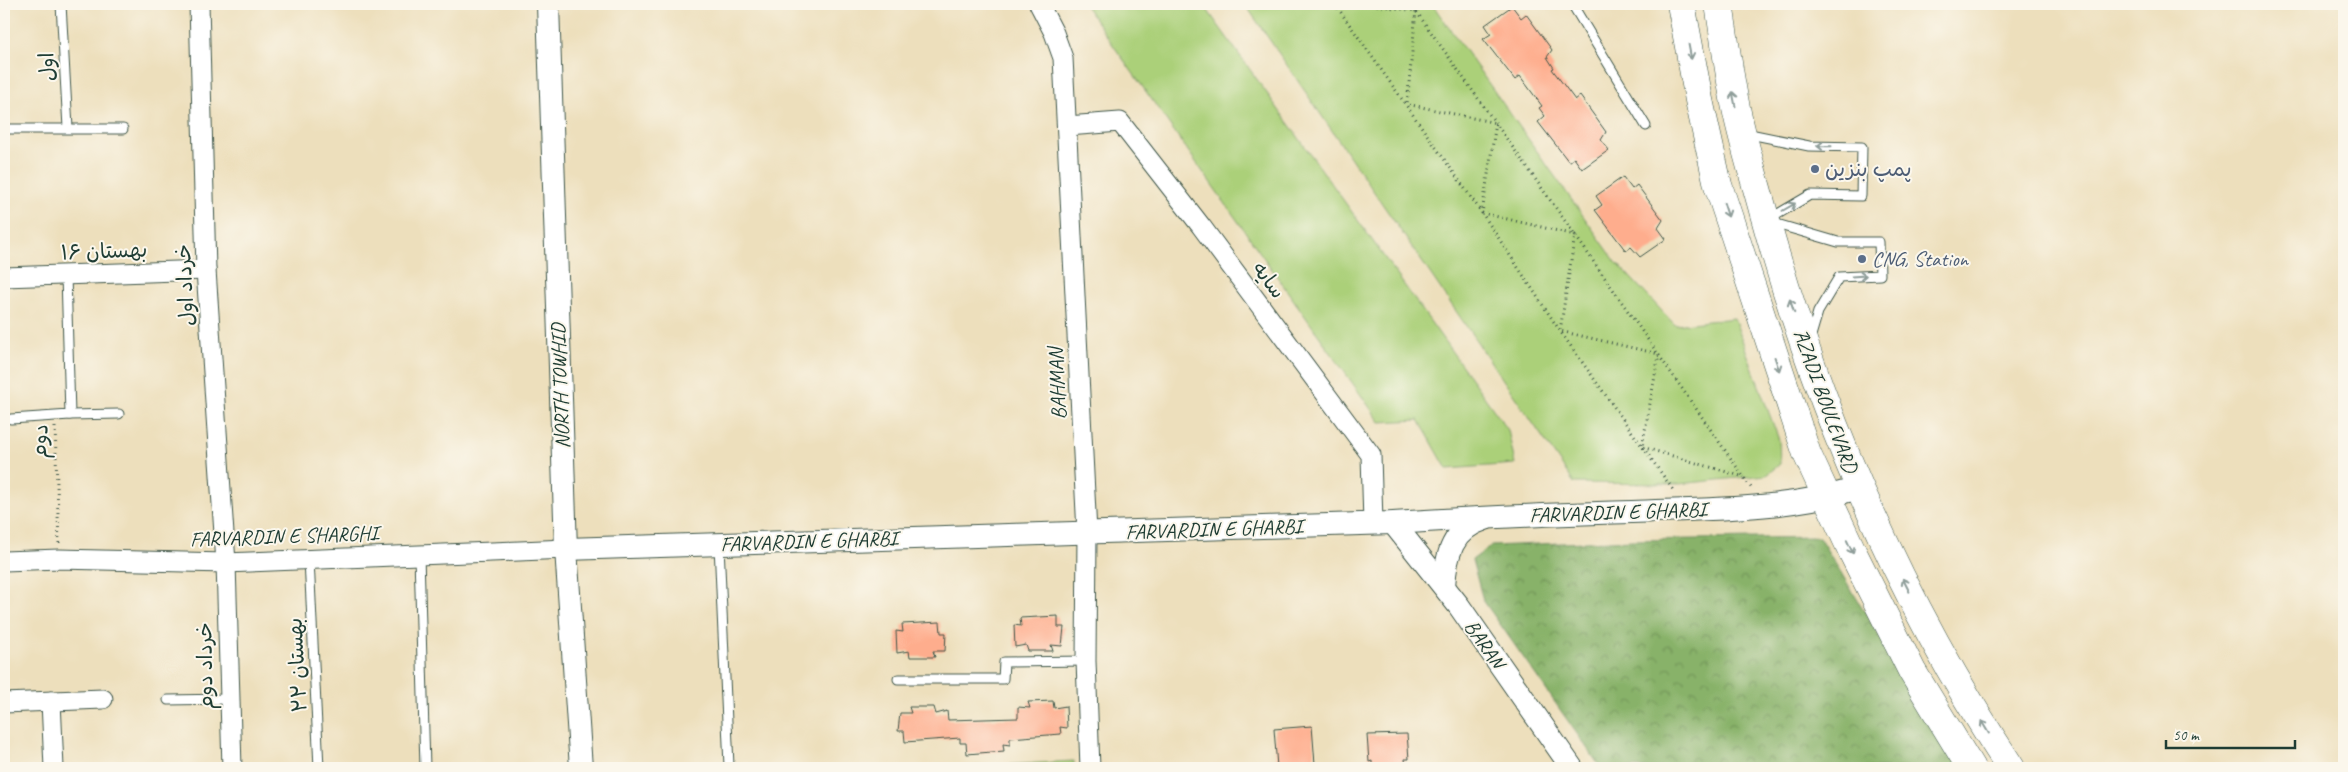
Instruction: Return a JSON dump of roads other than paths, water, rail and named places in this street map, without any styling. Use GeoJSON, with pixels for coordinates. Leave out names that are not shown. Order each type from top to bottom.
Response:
{"type":"FeatureCollection","features":[{"type":"Feature","properties":{"kind":"main road","name":"َAZADI BOULEVARD"},"geometry":{"type":"LineString","coordinates":[[1681,4],[1699,100],[1718,185],[1807,454],[1912,670],[1971,768]]}},
{"type":"Feature","properties":{"kind":"main road","name":"َAZADI BOULEVARD"},"geometry":{"type":"LineString","coordinates":[[1719,4],[1734,100],[1766,221],[1807,352],[1849,462],[1863,498],[1941,655],[2011,768]]}},
{"type":"Feature","properties":{"kind":"main road"},"geometry":{"type":"LineString","coordinates":[[1849,462],[1842,473],[1832,478],[1828,498],[1845,510],[1856,506],[1863,498]]}},
{"type":"Feature","properties":{"kind":"street","name":"خرداد اول"},"geometry":{"type":"LineString","coordinates":[[199,4],[206,270],[226,563]]}},
{"type":"Feature","properties":{"kind":"street","name":"NORTH TOWHID"},"geometry":{"type":"LineString","coordinates":[[548,4],[566,549],[581,768]]}},
{"type":"Feature","properties":{"kind":"street","name":"BAHMAN"},"geometry":{"type":"LineString","coordinates":[[1038,4],[1054,33],[1063,58],[1087,533],[1086,661],[1090,768]]}},
{"type":"Feature","properties":{"kind":"street","name":"سایه"},"geometry":{"type":"LineString","coordinates":[[1067,126],[1120,122],[1201,226],[1370,455],[1383,523]]}},
{"type":"Feature","properties":{"kind":"street","name":"بهستان ۱۶"},"geometry":{"type":"LineString","coordinates":[[4,277],[206,270]]}},
{"type":"Feature","properties":{"kind":"street","name":"FARVARDIN E GHARBI"},"geometry":{"type":"LineString","coordinates":[[566,549],[1383,523],[1496,516],[1763,506],[1828,498]]}},
{"type":"Feature","properties":{"kind":"street"},"geometry":{"type":"LineString","coordinates":[[1444,586],[1446,565],[1458,536],[1466,527],[1496,516]]}},
{"type":"Feature","properties":{"kind":"street","name":"‌‌BARAN"},"geometry":{"type":"LineString","coordinates":[[1383,523],[1444,586],[1572,768]]}},
{"type":"Feature","properties":{"kind":"street","name":"FARVARDIN E SHARGHI"},"geometry":{"type":"LineString","coordinates":[[4,561],[59,559],[226,563],[566,549]]}},
{"type":"Feature","properties":{"kind":"street","name":"خرداد دوم"},"geometry":{"type":"LineString","coordinates":[[226,563],[228,699],[232,768]]}},
{"type":"Feature","properties":{"kind":"street"},"geometry":{"type":"LineString","coordinates":[[4,703],[103,700]]}},
{"type":"Feature","properties":{"kind":"street"},"geometry":{"type":"LineString","coordinates":[[51,701],[54,768]]}},
{"type":"Feature","properties":{"kind":"lane","name":"اول"},"geometry":{"type":"LineString","coordinates":[[61,4],[68,128]]}},
{"type":"Feature","properties":{"kind":"lane"},"geometry":{"type":"LineString","coordinates":[[1572,4],[1646,126]]}},
{"type":"Feature","properties":{"kind":"lane"},"geometry":{"type":"LineString","coordinates":[[9,129],[122,129]]}},
{"type":"Feature","properties":{"kind":"lane"},"geometry":{"type":"LineString","coordinates":[[1742,132],[1809,146],[1862,147],[1861,196],[1810,195],[1766,221]]}},
{"type":"Feature","properties":{"kind":"lane"},"geometry":{"type":"LineString","coordinates":[[1766,221],[1838,242],[1879,242],[1880,275],[1839,278],[1818,312],[1807,352]]}},
{"type":"Feature","properties":{"kind":"lane","name":"دوم"},"geometry":{"type":"LineString","coordinates":[[11,419],[70,415],[66,275]]}},
{"type":"Feature","properties":{"kind":"lane"},"geometry":{"type":"LineString","coordinates":[[70,415],[120,414]]}},
{"type":"Feature","properties":{"kind":"lane"},"geometry":{"type":"LineString","coordinates":[[719,544],[729,766]]}},
{"type":"Feature","properties":{"kind":"lane"},"geometry":{"type":"LineString","coordinates":[[419,554],[425,768]]}},
{"type":"Feature","properties":{"kind":"lane","name":"بهستان ۲۲"},"geometry":{"type":"LineString","coordinates":[[309,559],[319,768]]}},
{"type":"Feature","properties":{"kind":"lane"},"geometry":{"type":"LineString","coordinates":[[898,680],[1003,680],[1004,662],[1086,661]]}},
{"type":"Feature","properties":{"kind":"lane"},"geometry":{"type":"LineString","coordinates":[[168,700],[228,699]]}},
{"type":"Feature","properties":{"kind":"place","name":"پمپ بنزين"},"geometry":{"type":"Point","coordinates":[1815,169]}},
{"type":"Feature","properties":{"kind":"place","name":"CNG, Station"},"geometry":{"type":"Point","coordinates":[1862,259]}}]}
